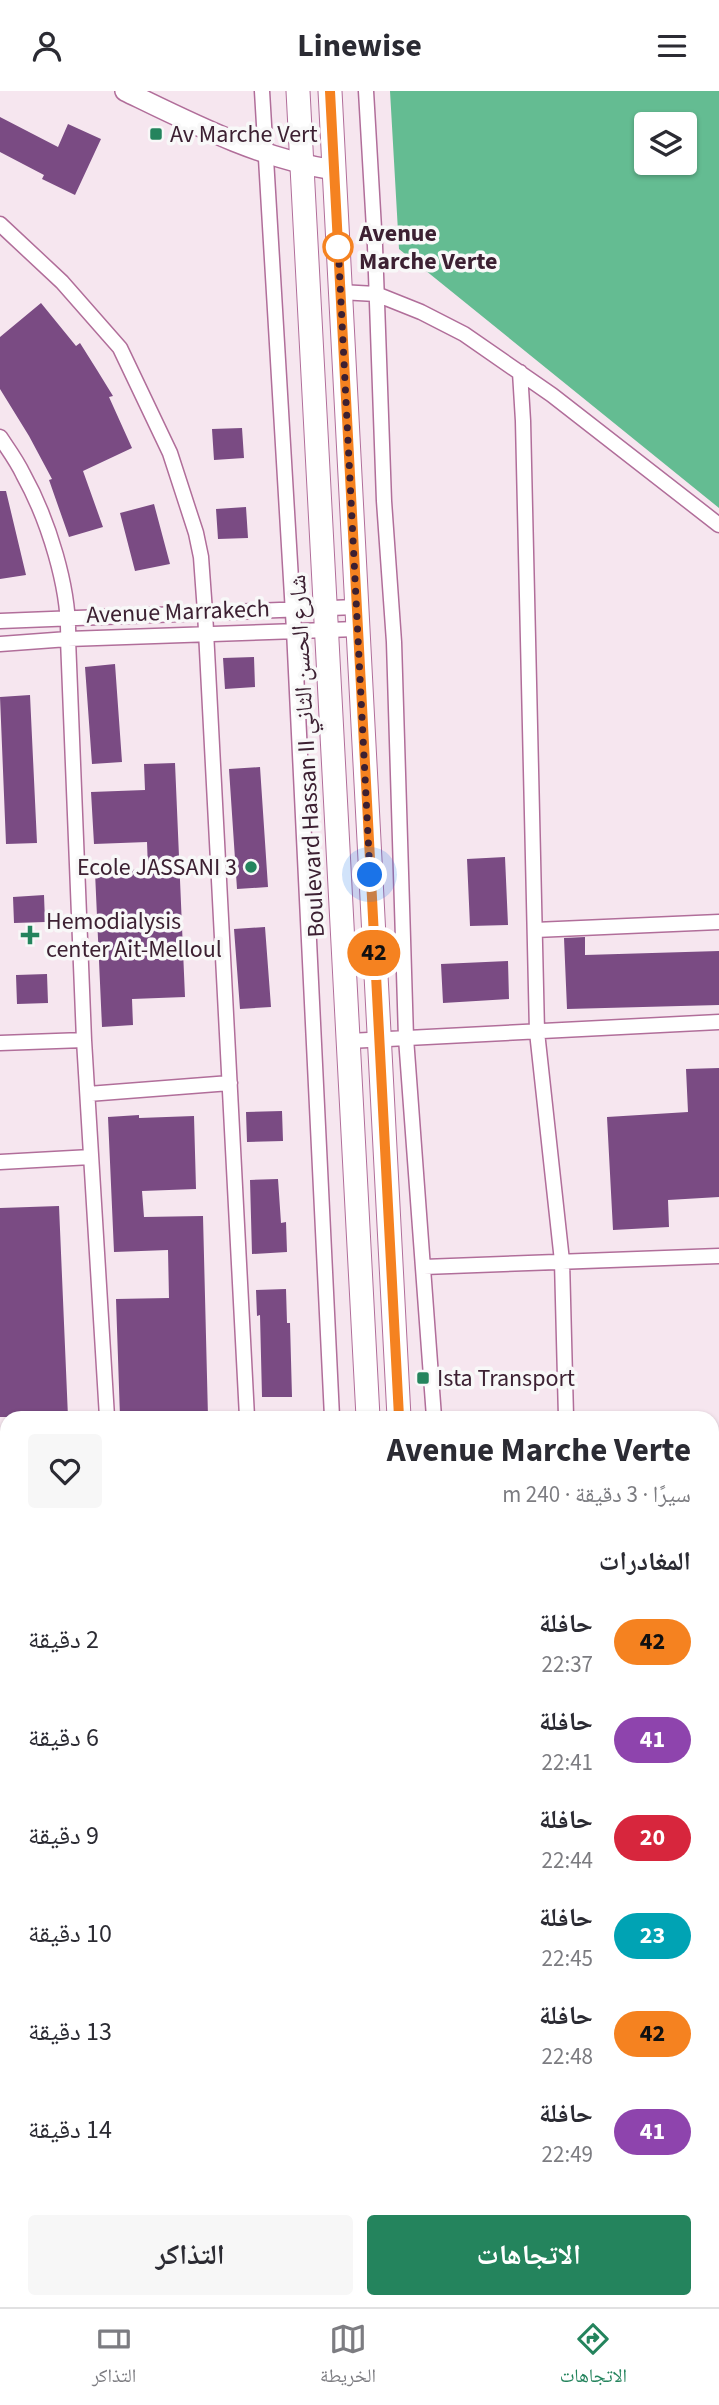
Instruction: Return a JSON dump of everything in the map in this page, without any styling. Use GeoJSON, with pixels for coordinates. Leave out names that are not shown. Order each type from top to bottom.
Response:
{"type":"FeatureCollection","features":[{"type":"Feature","properties":{"kind":"main road","name":"Boulevard Hassan II شارع الحسن الثاني"},"geometry":{"type":"LineString","coordinates":[[298,91],[368,1411]]}},
{"type":"Feature","properties":{"kind":"main road"},"geometry":{"type":"LineString","coordinates":[[330,91],[399,1411]]}},
{"type":"Feature","properties":{"kind":"street"},"geometry":{"type":"LineString","coordinates":[[125,91],[155,98],[265,152],[302,165],[334,170]]}},
{"type":"Feature","properties":{"kind":"street"},"geometry":{"type":"LineString","coordinates":[[262,91],[294,631],[332,1411]]}},
{"type":"Feature","properties":{"kind":"street"},"geometry":{"type":"LineString","coordinates":[[366,91],[384,501],[394,642],[406,1038],[434,1411]]}},
{"type":"Feature","properties":{"kind":"street"},"geometry":{"type":"LineString","coordinates":[[0,224],[62,282],[120,348],[170,453],[201,557],[247,1411]]}},
{"type":"Feature","properties":{"kind":"street"},"geometry":{"type":"LineString","coordinates":[[340,292],[376,294],[421,312],[464,334],[520,372],[719,525]]}},
{"type":"Feature","properties":{"kind":"street"},"geometry":{"type":"LineString","coordinates":[[520,372],[537,1032],[562,1261],[566,1411]]}},
{"type":"Feature","properties":{"kind":"street"},"geometry":{"type":"LineString","coordinates":[[0,437],[24,474],[44,523],[58,566],[69,618],[84,1040],[107,1411]]}},
{"type":"Feature","properties":{"kind":"street","name":"Avenue Marrakech"},"geometry":{"type":"LineString","coordinates":[[0,621],[292,609],[326,619],[357,618]]}},
{"type":"Feature","properties":{"kind":"street","name":"Avenue Marrakech"},"geometry":{"type":"LineString","coordinates":[[0,644],[294,631],[326,619],[357,618]]}},
{"type":"Feature","properties":{"kind":"street"},"geometry":{"type":"LineString","coordinates":[[535,930],[719,922]]}},
{"type":"Feature","properties":{"kind":"street"},"geometry":{"type":"LineString","coordinates":[[349,1041],[719,1022]]}},
{"type":"Feature","properties":{"kind":"street"},"geometry":{"type":"LineString","coordinates":[[0,1043],[84,1040]]}},
{"type":"Feature","properties":{"kind":"street"},"geometry":{"type":"LineString","coordinates":[[88,1094],[230,1083]]}},
{"type":"Feature","properties":{"kind":"street"},"geometry":{"type":"LineString","coordinates":[[0,1162],[91,1157]]}},
{"type":"Feature","properties":{"kind":"street"},"geometry":{"type":"LineString","coordinates":[[424,1267],[719,1256]]}},
{"type":"Feature","properties":{"kind":"green space"},"geometry":{"type":"Polygon","coordinates":[[[390,91],[719,91],[719,508],[399,249],[390,91]]]}},
{"type":"Feature","properties":{"kind":"building"},"geometry":{"type":"Polygon","coordinates":[[[0,117],[58,147],[68,124],[101,139],[75,195],[42,179],[44,175],[0,152],[0,117]]]}},
{"type":"Feature","properties":{"kind":"building"},"geometry":{"type":"Polygon","coordinates":[[[41,303],[76,346],[80,343],[97,370],[113,396],[109,397],[132,448],[83,471],[103,527],[69,537],[49,480],[52,479],[0,389],[0,337],[41,303]]]}},
{"type":"Feature","properties":{"kind":"building"},"geometry":{"type":"Polygon","coordinates":[[[242,428],[244,458],[214,460],[212,429],[242,428]]]}},
{"type":"Feature","properties":{"kind":"building"},"geometry":{"type":"Polygon","coordinates":[[[0,491],[6,491],[26,575],[0,579],[0,491]]]}},
{"type":"Feature","properties":{"kind":"building"},"geometry":{"type":"Polygon","coordinates":[[[154,504],[170,564],[135,571],[120,513],[154,504]]]}},
{"type":"Feature","properties":{"kind":"building"},"geometry":{"type":"Polygon","coordinates":[[[246,507],[248,538],[218,539],[216,509],[246,507]]]}},
{"type":"Feature","properties":{"kind":"building"},"geometry":{"type":"Polygon","coordinates":[[[254,657],[255,687],[225,689],[223,658],[254,657]]]}},
{"type":"Feature","properties":{"kind":"building"},"geometry":{"type":"Polygon","coordinates":[[[115,664],[122,762],[92,764],[85,667],[115,664]]]}},
{"type":"Feature","properties":{"kind":"building"},"geometry":{"type":"Polygon","coordinates":[[[30,695],[37,843],[6,844],[0,697],[30,695]]]}},
{"type":"Feature","properties":{"kind":"building"},"geometry":{"type":"Polygon","coordinates":[[[175,763],[185,997],[132,999],[133,1025],[102,1027],[95,872],[148,869],[147,842],[94,844],[91,792],[145,790],[144,764],[175,763]]]}},
{"type":"Feature","properties":{"kind":"building"},"geometry":{"type":"Polygon","coordinates":[[[260,767],[268,887],[237,889],[229,769],[260,767]]]}},
{"type":"Feature","properties":{"kind":"building"},"geometry":{"type":"Polygon","coordinates":[[[505,857],[508,925],[470,926],[467,859],[505,857]]]}},
{"type":"Feature","properties":{"kind":"building"},"geometry":{"type":"Polygon","coordinates":[[[44,895],[45,922],[14,923],[13,897],[44,895]]]}},
{"type":"Feature","properties":{"kind":"building"},"geometry":{"type":"Polygon","coordinates":[[[265,927],[271,1007],[240,1009],[234,929],[265,927]]]}},
{"type":"Feature","properties":{"kind":"building"},"geometry":{"type":"Polygon","coordinates":[[[585,937],[585,955],[719,951],[719,1005],[567,1009],[564,938],[585,937]]]}},
{"type":"Feature","properties":{"kind":"building"},"geometry":{"type":"Polygon","coordinates":[[[508,961],[509,999],[443,1003],[441,964],[508,961]]]}},
{"type":"Feature","properties":{"kind":"building"},"geometry":{"type":"Polygon","coordinates":[[[47,974],[48,1003],[17,1004],[16,975],[47,974]]]}},
{"type":"Feature","properties":{"kind":"building"},"geometry":{"type":"Polygon","coordinates":[[[719,1068],[719,1197],[668,1200],[669,1227],[613,1230],[607,1117],[688,1112],[686,1069],[719,1068]]]}},
{"type":"Feature","properties":{"kind":"building"},"geometry":{"type":"Polygon","coordinates":[[[282,1111],[283,1141],[247,1142],[246,1112],[282,1111]]]}},
{"type":"Feature","properties":{"kind":"building"},"geometry":{"type":"Polygon","coordinates":[[[194,1116],[196,1189],[142,1191],[144,1217],[203,1216],[208,1411],[120,1411],[116,1299],[169,1298],[168,1250],[114,1252],[108,1117],[194,1116]]]}},
{"type":"Feature","properties":{"kind":"building"},"geometry":{"type":"Polygon","coordinates":[[[278,1179],[281,1223],[286,1222],[287,1252],[252,1254],[250,1180],[278,1179]]]}},
{"type":"Feature","properties":{"kind":"building"},"geometry":{"type":"Polygon","coordinates":[[[59,1206],[68,1411],[0,1411],[0,1208],[59,1206]]]}},
{"type":"Feature","properties":{"kind":"building"},"geometry":{"type":"Polygon","coordinates":[[[286,1289],[287,1323],[290,1323],[292,1397],[262,1397],[260,1315],[257,1316],[256,1290],[286,1289]]]}},
{"type":"Feature","properties":{"kind":"bus line","name":"42"},"geometry":{"type":"LineString","coordinates":[[330,91],[399,1411]]}},
{"type":"Feature","properties":{"kind":"place","name":"Av Marche Vert"},"geometry":{"type":"Point","coordinates":[156,134]}},
{"type":"Feature","properties":{"kind":"place","name":"Avenue Marche Verte"},"geometry":{"type":"Point","coordinates":[338,247]}},
{"type":"Feature","properties":{"kind":"place","name":"Ecole JASSANI 3"},"geometry":{"type":"Point","coordinates":[251,867]}},
{"type":"Feature","properties":{"kind":"place","name":"Hemodialysis center Ait-Melloul"},"geometry":{"type":"Point","coordinates":[30,935]}},
{"type":"Feature","properties":{"kind":"place","name":"Ista Transport"},"geometry":{"type":"Point","coordinates":[423,1378]}},
{"type":"Feature","properties":{"kind":"route"},"geometry":{"type":"LineString","coordinates":[[338,247],[338,243],[370,875]]}}]}
